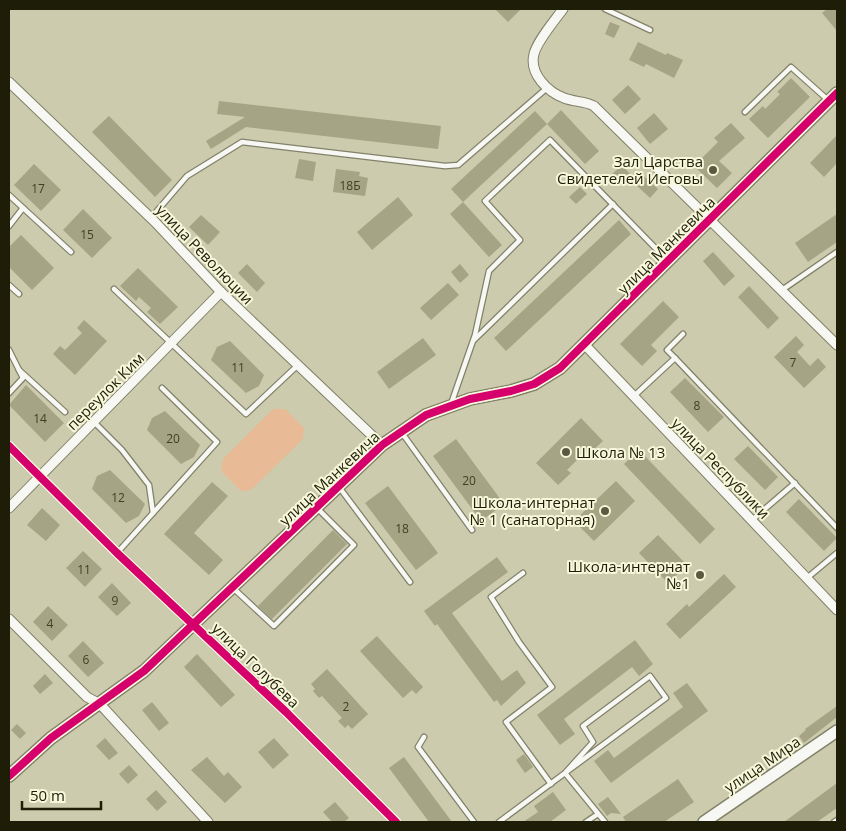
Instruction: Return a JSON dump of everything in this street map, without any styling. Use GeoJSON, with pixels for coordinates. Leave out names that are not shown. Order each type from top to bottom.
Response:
{"type":"FeatureCollection","features":[{"type":"Feature","properties":{"kind":"street"},"geometry":{"type":"LineString","coordinates":[[563,9],[534,54],[537,76],[548,88],[562,98],[594,106],[837,345]]}},
{"type":"Feature","properties":{"kind":"street","name":"улица Революции"},"geometry":{"type":"LineString","coordinates":[[9,82],[152,218],[221,292],[299,364],[382,445]]}},
{"type":"Feature","properties":{"kind":"street","name":"улица Манкевича"},"geometry":{"type":"LineString","coordinates":[[9,776],[52,738],[144,671],[382,445],[426,416],[450,406],[534,384],[560,368],[833,97]]}},
{"type":"Feature","properties":{"kind":"street","name":"переулок Ким"},"geometry":{"type":"LineString","coordinates":[[9,508],[221,292]]}},
{"type":"Feature","properties":{"kind":"street","name":"улица Республики"},"geometry":{"type":"LineString","coordinates":[[585,345],[837,610]]}},
{"type":"Feature","properties":{"kind":"street","name":"улица Голубева"},"geometry":{"type":"LineString","coordinates":[[9,446],[116,553],[286,712],[396,822]]}},
{"type":"Feature","properties":{"kind":"street"},"geometry":{"type":"LineString","coordinates":[[9,619],[87,697],[100,704],[208,822]]}},
{"type":"Feature","properties":{"kind":"street","name":"улица Мира"},"geometry":{"type":"LineString","coordinates":[[704,822],[837,731]]}},
{"type":"Feature","properties":{"kind":"lane"},"geometry":{"type":"LineString","coordinates":[[605,9],[650,30]]}},
{"type":"Feature","properties":{"kind":"lane"},"geometry":{"type":"LineString","coordinates":[[745,112],[791,67],[833,97]]}},
{"type":"Feature","properties":{"kind":"lane"},"geometry":{"type":"LineString","coordinates":[[152,218],[187,176],[242,142],[445,166],[458,165],[548,88]]}},
{"type":"Feature","properties":{"kind":"lane"},"geometry":{"type":"LineString","coordinates":[[450,406],[473,340],[489,271],[520,240],[485,201],[550,140],[668,262]]}},
{"type":"Feature","properties":{"kind":"lane"},"geometry":{"type":"LineString","coordinates":[[9,195],[71,252]]}},
{"type":"Feature","properties":{"kind":"lane"},"geometry":{"type":"LineString","coordinates":[[473,340],[613,204]]}},
{"type":"Feature","properties":{"kind":"lane"},"geometry":{"type":"LineString","coordinates":[[9,226],[23,208]]}},
{"type":"Feature","properties":{"kind":"lane"},"geometry":{"type":"LineString","coordinates":[[782,290],[837,252]]}},
{"type":"Feature","properties":{"kind":"lane"},"geometry":{"type":"LineString","coordinates":[[9,284],[19,294]]}},
{"type":"Feature","properties":{"kind":"lane"},"geometry":{"type":"LineString","coordinates":[[114,289],[246,414],[299,364]]}},
{"type":"Feature","properties":{"kind":"lane"},"geometry":{"type":"LineString","coordinates":[[683,334],[667,350],[837,528]]}},
{"type":"Feature","properties":{"kind":"lane"},"geometry":{"type":"LineString","coordinates":[[9,350],[23,378],[9,394]]}},
{"type":"Feature","properties":{"kind":"lane"},"geometry":{"type":"LineString","coordinates":[[634,396],[674,358]]}},
{"type":"Feature","properties":{"kind":"lane"},"geometry":{"type":"LineString","coordinates":[[19,370],[65,412]]}},
{"type":"Feature","properties":{"kind":"lane"},"geometry":{"type":"LineString","coordinates":[[116,553],[217,442],[162,388]]}},
{"type":"Feature","properties":{"kind":"lane"},"geometry":{"type":"LineString","coordinates":[[94,422],[122,450],[148,485],[153,513]]}},
{"type":"Feature","properties":{"kind":"lane"},"geometry":{"type":"LineString","coordinates":[[401,432],[472,530]]}},
{"type":"Feature","properties":{"kind":"lane"},"geometry":{"type":"LineString","coordinates":[[752,520],[795,483]]}},
{"type":"Feature","properties":{"kind":"lane"},"geometry":{"type":"LineString","coordinates":[[339,486],[410,582]]}},
{"type":"Feature","properties":{"kind":"lane"},"geometry":{"type":"LineString","coordinates":[[233,587],[274,626],[354,545],[316,508]]}},
{"type":"Feature","properties":{"kind":"lane"},"geometry":{"type":"LineString","coordinates":[[807,578],[837,553]]}},
{"type":"Feature","properties":{"kind":"lane"},"geometry":{"type":"LineString","coordinates":[[523,573],[491,597],[519,642],[552,687],[506,722],[551,784]]}},
{"type":"Feature","properties":{"kind":"lane"},"geometry":{"type":"LineString","coordinates":[[499,822],[551,784],[666,698],[650,676],[583,726],[593,742],[565,773]]}},
{"type":"Feature","properties":{"kind":"lane"},"geometry":{"type":"LineString","coordinates":[[424,737],[418,747],[474,822]]}},
{"type":"Feature","properties":{"kind":"lane"},"geometry":{"type":"LineString","coordinates":[[565,773],[605,822]]}},
{"type":"Feature","properties":{"kind":"lane"},"geometry":{"type":"LineString","coordinates":[[586,822],[598,814]]}},
{"type":"Feature","properties":{"kind":"shaded area"},"geometry":{"type":"Polygon","coordinates":[[[273,409],[285,409],[304,428],[303,439],[251,490],[241,491],[221,471],[223,459],[273,409]]]}},
{"type":"Feature","properties":{"kind":"building"},"geometry":{"type":"Polygon","coordinates":[[[495,9],[521,9],[508,22],[495,9]]]}},
{"type":"Feature","properties":{"kind":"building"},"geometry":{"type":"Polygon","coordinates":[[[827,9],[837,9],[837,31],[822,13],[827,9]]]}},
{"type":"Feature","properties":{"kind":"building"},"geometry":{"type":"Polygon","coordinates":[[[610,22],[620,26],[614,38],[605,34],[610,22]]]}},
{"type":"Feature","properties":{"kind":"building"},"geometry":{"type":"Polygon","coordinates":[[[638,42],[666,55],[667,53],[683,60],[674,78],[646,64],[644,67],[629,60],[638,42]]]}},
{"type":"Feature","properties":{"kind":"building"},"geometry":{"type":"Polygon","coordinates":[[[791,78],[810,97],[768,138],[749,119],[763,106],[765,109],[780,94],[777,92],[791,78]]]}},
{"type":"Feature","properties":{"kind":"building"},"geometry":{"type":"Polygon","coordinates":[[[628,85],[641,99],[625,114],[612,100],[628,85]]]}},
{"type":"Feature","properties":{"kind":"building"},"geometry":{"type":"Polygon","coordinates":[[[219,101],[441,126],[438,149],[246,127],[211,149],[206,141],[245,117],[217,114],[219,101]]]}},
{"type":"Feature","properties":{"kind":"building"},"geometry":{"type":"Polygon","coordinates":[[[561,110],[599,151],[585,164],[547,124],[561,110]]]}},
{"type":"Feature","properties":{"kind":"building"},"geometry":{"type":"Polygon","coordinates":[[[535,111],[547,124],[463,202],[451,189],[535,111]]]}},
{"type":"Feature","properties":{"kind":"building"},"geometry":{"type":"Polygon","coordinates":[[[654,113],[668,129],[650,144],[637,128],[654,113]]]}},
{"type":"Feature","properties":{"kind":"building"},"geometry":{"type":"Polygon","coordinates":[[[109,116],[172,180],[155,197],[92,132],[109,116]]]}},
{"type":"Feature","properties":{"kind":"building"},"geometry":{"type":"Polygon","coordinates":[[[731,123],[745,138],[719,161],[732,173],[717,188],[694,166],[718,142],[714,138],[731,123]]]}},
{"type":"Feature","properties":{"kind":"building"},"geometry":{"type":"Polygon","coordinates":[[[837,135],[837,163],[824,177],[810,163],[837,135]]]}},
{"type":"Feature","properties":{"kind":"building"},"geometry":{"type":"Polygon","coordinates":[[[299,159],[316,162],[313,181],[295,178],[299,159]]]}},
{"type":"Feature","properties":{"kind":"building"},"geometry":{"type":"Polygon","coordinates":[[[34,164],[61,190],[41,211],[14,185],[34,164]]]}},
{"type":"Feature","properties":{"kind":"building"},"geometry":{"type":"Polygon","coordinates":[[[622,165],[631,175],[620,185],[611,175],[622,165]]]}},
{"type":"Feature","properties":{"kind":"building"},"geometry":{"type":"Polygon","coordinates":[[[336,169],[360,172],[359,176],[368,178],[365,196],[333,192],[336,169]]]}},
{"type":"Feature","properties":{"kind":"building"},"geometry":{"type":"Polygon","coordinates":[[[642,174],[658,189],[650,198],[634,183],[642,174]]]}},
{"type":"Feature","properties":{"kind":"building"},"geometry":{"type":"Polygon","coordinates":[[[580,187],[587,194],[576,204],[569,197],[580,187]]]}},
{"type":"Feature","properties":{"kind":"building"},"geometry":{"type":"Polygon","coordinates":[[[398,197],[413,215],[372,250],[357,232],[398,197]]]}},
{"type":"Feature","properties":{"kind":"building"},"geometry":{"type":"Polygon","coordinates":[[[463,202],[502,245],[489,257],[450,214],[463,202]]]}},
{"type":"Feature","properties":{"kind":"building"},"geometry":{"type":"Polygon","coordinates":[[[83,209],[112,238],[92,258],[63,230],[83,209]]]}},
{"type":"Feature","properties":{"kind":"building"},"geometry":{"type":"Polygon","coordinates":[[[837,214],[837,242],[808,262],[795,243],[837,214]]]}},
{"type":"Feature","properties":{"kind":"building"},"geometry":{"type":"Polygon","coordinates":[[[201,215],[220,232],[208,245],[189,227],[201,215]]]}},
{"type":"Feature","properties":{"kind":"building"},"geometry":{"type":"Polygon","coordinates":[[[619,220],[631,234],[506,351],[494,338],[619,220]]]}},
{"type":"Feature","properties":{"kind":"building"},"geometry":{"type":"Polygon","coordinates":[[[21,235],[54,268],[32,290],[9,267],[9,247],[21,235]]]}},
{"type":"Feature","properties":{"kind":"building"},"geometry":{"type":"Polygon","coordinates":[[[713,252],[735,276],[724,286],[703,261],[713,252]]]}},
{"type":"Feature","properties":{"kind":"building"},"geometry":{"type":"Polygon","coordinates":[[[247,264],[265,283],[257,292],[238,273],[247,264]]]}},
{"type":"Feature","properties":{"kind":"building"},"geometry":{"type":"Polygon","coordinates":[[[460,264],[469,275],[460,283],[451,272],[460,264]]]}},
{"type":"Feature","properties":{"kind":"building"},"geometry":{"type":"Polygon","coordinates":[[[138,268],[178,307],[160,324],[147,312],[151,308],[139,297],[136,301],[120,286],[138,268]]]}},
{"type":"Feature","properties":{"kind":"building"},"geometry":{"type":"Polygon","coordinates":[[[448,283],[459,295],[431,320],[420,308],[448,283]]]}},
{"type":"Feature","properties":{"kind":"building"},"geometry":{"type":"Polygon","coordinates":[[[749,286],[779,318],[768,329],[738,297],[749,286]]]}},
{"type":"Feature","properties":{"kind":"building"},"geometry":{"type":"Polygon","coordinates":[[[663,301],[679,317],[651,345],[657,351],[642,366],[620,344],[663,301]]]}},
{"type":"Feature","properties":{"kind":"building"},"geometry":{"type":"Polygon","coordinates":[[[84,320],[107,341],[75,375],[53,354],[60,346],[65,350],[82,333],[77,328],[84,320]]]}},
{"type":"Feature","properties":{"kind":"building"},"geometry":{"type":"Polygon","coordinates":[[[796,336],[804,345],[797,352],[810,366],[818,358],[826,367],[804,388],[774,357],[796,336]]]}},
{"type":"Feature","properties":{"kind":"building"},"geometry":{"type":"Polygon","coordinates":[[[423,338],[436,355],[389,389],[377,372],[423,338]]]}},
{"type":"Feature","properties":{"kind":"building"},"geometry":{"type":"Polygon","coordinates":[[[230,341],[264,375],[259,386],[246,393],[211,360],[217,347],[230,341]]]}},
{"type":"Feature","properties":{"kind":"building"},"geometry":{"type":"Polygon","coordinates":[[[685,378],[724,417],[708,432],[670,392],[685,378]]]}},
{"type":"Feature","properties":{"kind":"building"},"geometry":{"type":"Polygon","coordinates":[[[26,385],[64,423],[45,442],[9,405],[26,385]]]}},
{"type":"Feature","properties":{"kind":"building"},"geometry":{"type":"Polygon","coordinates":[[[165,411],[200,445],[194,457],[181,464],[147,430],[152,418],[165,411]]]}},
{"type":"Feature","properties":{"kind":"building","name":"Школа № 13"},"geometry":{"type":"Polygon","coordinates":[[[581,418],[603,441],[590,453],[587,450],[567,470],[571,473],[558,485],[536,463],[581,418]]]}},
{"type":"Feature","properties":{"kind":"building"},"geometry":{"type":"Polygon","coordinates":[[[456,439],[504,504],[481,521],[433,456],[456,439]]]}},
{"type":"Feature","properties":{"kind":"building"},"geometry":{"type":"Polygon","coordinates":[[[748,446],[778,477],[765,490],[734,459],[748,446]]]}},
{"type":"Feature","properties":{"kind":"building"},"geometry":{"type":"Polygon","coordinates":[[[639,450],[715,529],[700,544],[624,464],[639,450]]]}},
{"type":"Feature","properties":{"kind":"building"},"geometry":{"type":"Polygon","coordinates":[[[110,470],[145,504],[139,516],[126,523],[92,489],[97,476],[110,470]]]}},
{"type":"Feature","properties":{"kind":"building"},"geometry":{"type":"Polygon","coordinates":[[[616,481],[635,501],[594,541],[574,521],[616,481]]]}},
{"type":"Feature","properties":{"kind":"building"},"geometry":{"type":"Polygon","coordinates":[[[212,482],[228,496],[194,533],[223,560],[209,575],[164,534],[212,482]]]}},
{"type":"Feature","properties":{"kind":"building"},"geometry":{"type":"Polygon","coordinates":[[[388,486],[438,553],[416,570],[365,503],[388,486]]]}},
{"type":"Feature","properties":{"kind":"building"},"geometry":{"type":"Polygon","coordinates":[[[799,499],[837,538],[824,551],[786,512],[799,499]]]}},
{"type":"Feature","properties":{"kind":"building"},"geometry":{"type":"Polygon","coordinates":[[[42,508],[60,525],[46,541],[27,525],[42,508]]]}},
{"type":"Feature","properties":{"kind":"building"},"geometry":{"type":"Polygon","coordinates":[[[333,530],[347,544],[272,619],[258,606],[333,530]]]}},
{"type":"Feature","properties":{"kind":"building"},"geometry":{"type":"Polygon","coordinates":[[[658,535],[687,565],[668,583],[639,553],[658,535]]]}},
{"type":"Feature","properties":{"kind":"building"},"geometry":{"type":"Polygon","coordinates":[[[83,551],[102,569],[85,587],[66,568],[83,551]]]}},
{"type":"Feature","properties":{"kind":"building"},"geometry":{"type":"Polygon","coordinates":[[[497,557],[508,572],[452,613],[502,681],[517,670],[526,683],[501,706],[497,700],[494,702],[437,624],[435,626],[424,611],[497,557]]]}},
{"type":"Feature","properties":{"kind":"building"},"geometry":{"type":"Polygon","coordinates":[[[724,574],[736,587],[680,639],[666,624],[687,604],[689,607],[724,574]]]}},
{"type":"Feature","properties":{"kind":"building"},"geometry":{"type":"Polygon","coordinates":[[[112,583],[131,603],[117,616],[98,597],[112,583]]]}},
{"type":"Feature","properties":{"kind":"building"},"geometry":{"type":"Polygon","coordinates":[[[48,606],[68,625],[52,641],[33,622],[48,606]]]}},
{"type":"Feature","properties":{"kind":"building"},"geometry":{"type":"Polygon","coordinates":[[[377,636],[423,687],[416,694],[412,690],[403,698],[360,651],[377,636]]]}},
{"type":"Feature","properties":{"kind":"building"},"geometry":{"type":"Polygon","coordinates":[[[635,640],[653,664],[639,676],[632,667],[564,719],[575,734],[560,745],[537,715],[635,640]]]}},
{"type":"Feature","properties":{"kind":"building"},"geometry":{"type":"Polygon","coordinates":[[[83,641],[104,663],[88,677],[68,656],[83,641]]]}},
{"type":"Feature","properties":{"kind":"building"},"geometry":{"type":"Polygon","coordinates":[[[197,654],[235,695],[221,707],[184,667],[197,654]]]}},
{"type":"Feature","properties":{"kind":"building"},"geometry":{"type":"Polygon","coordinates":[[[327,669],[368,714],[352,729],[348,725],[345,728],[338,721],[342,718],[322,696],[319,698],[313,691],[315,689],[311,684],[327,669]]]}},
{"type":"Feature","properties":{"kind":"building"},"geometry":{"type":"Polygon","coordinates":[[[45,674],[53,683],[40,694],[33,686],[45,674]]]}},
{"type":"Feature","properties":{"kind":"building"},"geometry":{"type":"Polygon","coordinates":[[[687,683],[708,711],[611,783],[594,761],[608,750],[614,758],[683,707],[673,693],[687,683]]]}},
{"type":"Feature","properties":{"kind":"building"},"geometry":{"type":"Polygon","coordinates":[[[152,702],[169,723],[159,731],[142,710],[152,702]]]}},
{"type":"Feature","properties":{"kind":"building"},"geometry":{"type":"Polygon","coordinates":[[[837,706],[837,717],[804,743],[799,736],[805,729],[837,706]]]}},
{"type":"Feature","properties":{"kind":"building"},"geometry":{"type":"Polygon","coordinates":[[[17,724],[26,733],[20,739],[11,730],[17,724]]]}},
{"type":"Feature","properties":{"kind":"building"},"geometry":{"type":"Polygon","coordinates":[[[105,738],[118,753],[109,760],[96,746],[105,738]]]}},
{"type":"Feature","properties":{"kind":"building"},"geometry":{"type":"Polygon","coordinates":[[[274,738],[289,755],[273,769],[258,752],[274,738]]]}},
{"type":"Feature","properties":{"kind":"building"},"geometry":{"type":"Polygon","coordinates":[[[524,754],[533,767],[525,773],[516,760],[524,754]]]}},
{"type":"Feature","properties":{"kind":"building"},"geometry":{"type":"Polygon","coordinates":[[[207,757],[224,776],[228,772],[242,787],[225,803],[191,770],[207,757]]]}},
{"type":"Feature","properties":{"kind":"building"},"geometry":{"type":"Polygon","coordinates":[[[404,757],[452,822],[429,822],[389,768],[404,757]]]}},
{"type":"Feature","properties":{"kind":"building"},"geometry":{"type":"Polygon","coordinates":[[[129,765],[138,775],[128,784],[119,774],[129,765]]]}},
{"type":"Feature","properties":{"kind":"building"},"geometry":{"type":"Polygon","coordinates":[[[678,779],[694,802],[664,822],[626,822],[623,817],[678,779]]]}},
{"type":"Feature","properties":{"kind":"building"},"geometry":{"type":"Polygon","coordinates":[[[837,783],[837,808],[817,822],[784,822],[837,783]]]}},
{"type":"Feature","properties":{"kind":"building"},"geometry":{"type":"Polygon","coordinates":[[[156,790],[167,802],[157,811],[146,799],[156,790]]]}},
{"type":"Feature","properties":{"kind":"building"},"geometry":{"type":"Polygon","coordinates":[[[553,792],[566,810],[550,822],[523,822],[538,812],[534,806],[553,792]]]}},
{"type":"Feature","properties":{"kind":"building"},"geometry":{"type":"Polygon","coordinates":[[[608,797],[621,814],[611,813],[607,816],[598,804],[608,797]]]}},
{"type":"Feature","properties":{"kind":"building"},"geometry":{"type":"Polygon","coordinates":[[[335,802],[349,818],[344,822],[332,822],[323,812],[335,802]]]}},
{"type":"Feature","properties":{"kind":"cycle path"},"geometry":{"type":"LineString","coordinates":[[9,776],[51,738],[144,671],[382,445],[426,415],[470,399],[511,391],[534,384],[560,368],[837,93]]}},
{"type":"Feature","properties":{"kind":"cycle path"},"geometry":{"type":"LineString","coordinates":[[9,446],[117,553],[286,712],[396,822]]}},
{"type":"Feature","properties":{"kind":"place","name":"Зал Царства Свидетелей Иеговы"},"geometry":{"type":"Point","coordinates":[713,170]}},
{"type":"Feature","properties":{"kind":"place","name":"Школа № 13"},"geometry":{"type":"Point","coordinates":[566,452]}},
{"type":"Feature","properties":{"kind":"place","name":"Школа-интернат № 1 (санаторная)"},"geometry":{"type":"Point","coordinates":[605,511]}},
{"type":"Feature","properties":{"kind":"place","name":"Школа-интернат №1"},"geometry":{"type":"Point","coordinates":[700,575]}}]}
